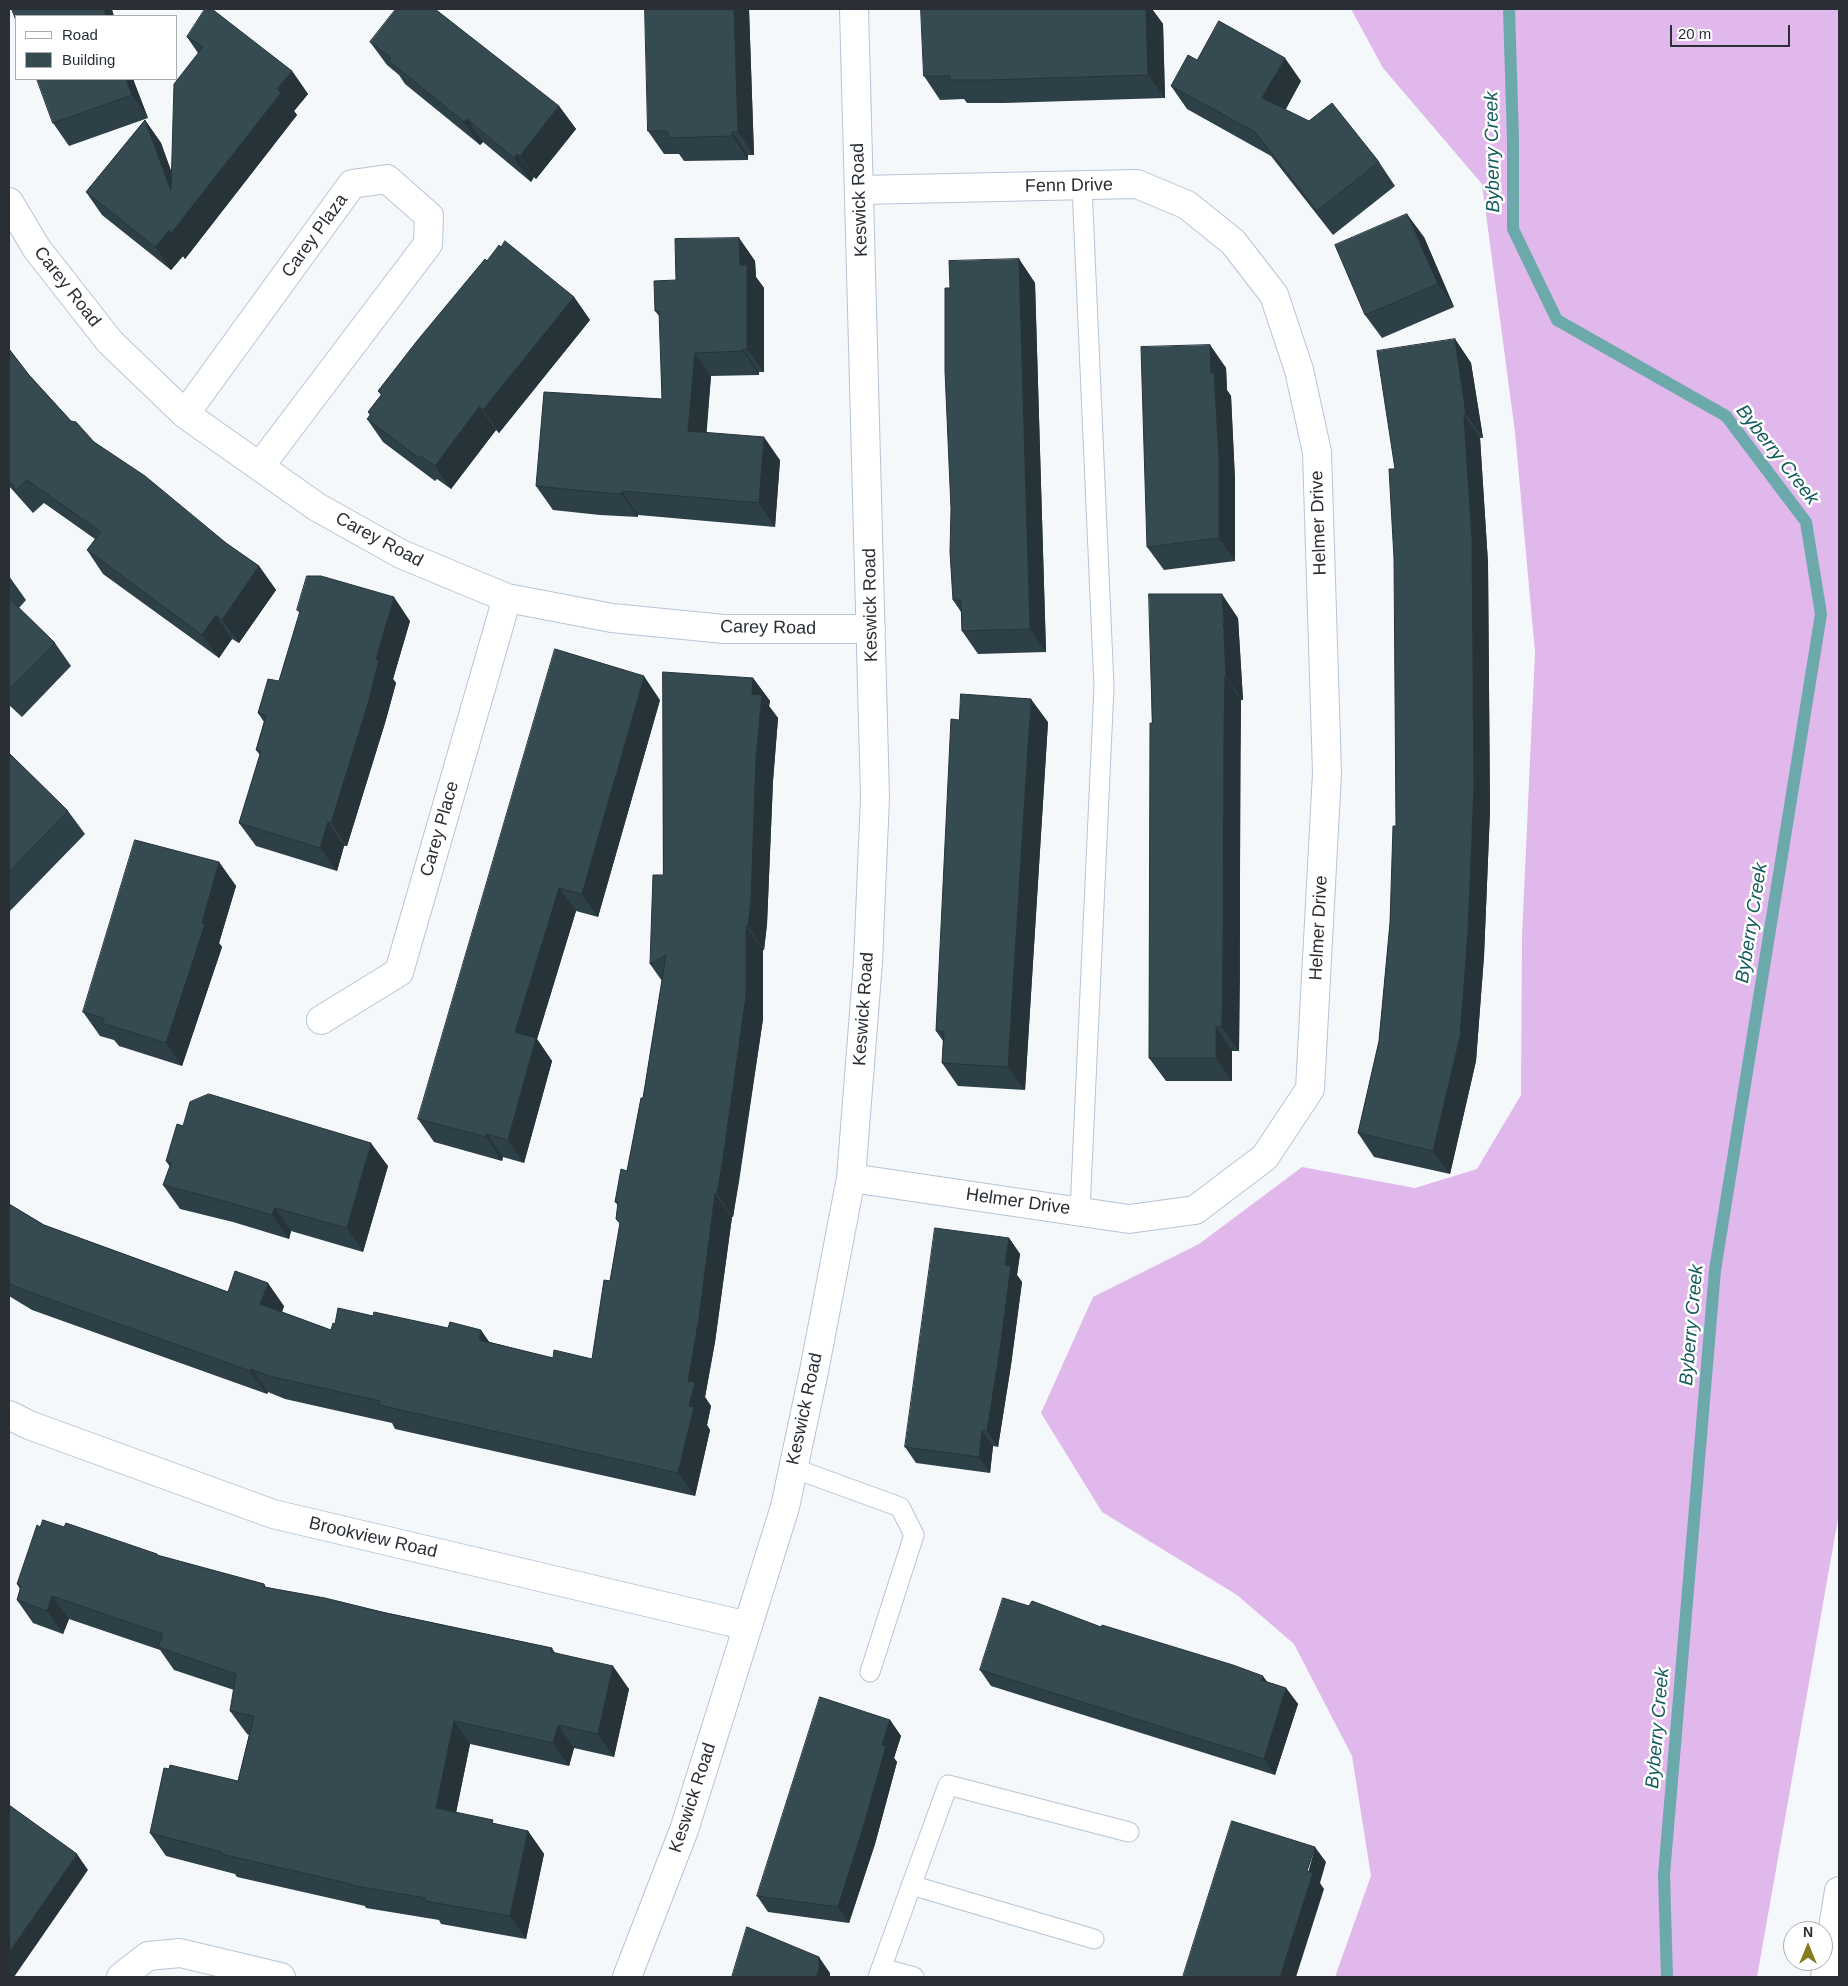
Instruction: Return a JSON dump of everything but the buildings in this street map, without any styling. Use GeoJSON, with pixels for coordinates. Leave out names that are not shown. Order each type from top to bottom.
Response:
{"type":"FeatureCollection","features":[{"type":"Feature","properties":{"kind":"street","name":"Keswick Road"},"geometry":{"type":"LineString","coordinates":[[627,1977],[684,1830],[785,1507],[851,1178],[868,962],[875,797],[854,9]]}},
{"type":"Feature","properties":{"kind":"street","name":"Carey Plaza"},"geometry":{"type":"LineString","coordinates":[[186,414],[352,184],[387,179],[429,216],[428,244],[260,466]]}},
{"type":"Feature","properties":{"kind":"street","name":"Fenn Drive"},"geometry":{"type":"LineString","coordinates":[[860,190],[1137,184],[1187,204],[1233,242],[1250,264]]}},
{"type":"Feature","properties":{"kind":"street","name":"Carey Road"},"geometry":{"type":"LineString","coordinates":[[9,202],[37,249],[110,342],[186,414],[317,507],[401,554],[507,598],[612,618],[724,628],[871,628]]}},
{"type":"Feature","properties":{"kind":"street","name":"Helmer Drive"},"geometry":{"type":"LineString","coordinates":[[851,1178],[1129,1219],[1195,1210],[1265,1157],[1310,1089],[1327,773],[1317,452],[1299,370],[1274,295],[1250,264]]}},
{"type":"Feature","properties":{"kind":"street","name":"Carey Place"},"geometry":{"type":"LineString","coordinates":[[321,1020],[399,972],[507,598]]}},
{"type":"Feature","properties":{"kind":"street","name":"Brookview Road"},"geometry":{"type":"LineString","coordinates":[[9,1415],[29,1425],[273,1514],[748,1626]]}},
{"type":"Feature","properties":{"kind":"street"},"geometry":{"type":"LineString","coordinates":[[1825,1977],[1839,1891]]}},
{"type":"Feature","properties":{"kind":"street"},"geometry":{"type":"LineString","coordinates":[[121,1977],[148,1956],[180,1953],[281,1977]]}},
{"type":"Feature","properties":{"kind":"lane"},"geometry":{"type":"LineString","coordinates":[[1080,1212],[1104,687],[1082,186]]}},
{"type":"Feature","properties":{"kind":"lane"},"geometry":{"type":"LineString","coordinates":[[793,1468],[900,1507],[914,1535],[870,1672]]}},
{"type":"Feature","properties":{"kind":"lane"},"geometry":{"type":"LineString","coordinates":[[914,1977],[879,1973],[948,1785],[1129,1832]]}},
{"type":"Feature","properties":{"kind":"lane"},"geometry":{"type":"LineString","coordinates":[[911,1885],[1094,1939]]}},
{"type":"Feature","properties":{"kind":"shaded area"},"geometry":{"type":"Polygon","coordinates":[[[1351,9],[1839,9],[1839,1513],[1757,1977],[1335,1977],[1371,1876],[1352,1756],[1294,1644],[1237,1595],[1102,1512],[1041,1413],[1093,1297],[1199,1244],[1302,1167],[1415,1188],[1477,1169],[1521,1095],[1522,936],[1535,652],[1515,432],[1482,184],[1383,68],[1351,9]]]}},
{"type":"Feature","properties":{"kind":"waterway","name":"Byberry Creek"},"geometry":{"type":"LineString","coordinates":[[1509,9],[1513,140],[1513,229],[1557,320],[1726,416],[1806,522],[1821,614],[1715,1270],[1664,1875],[1667,1977]]}}]}
